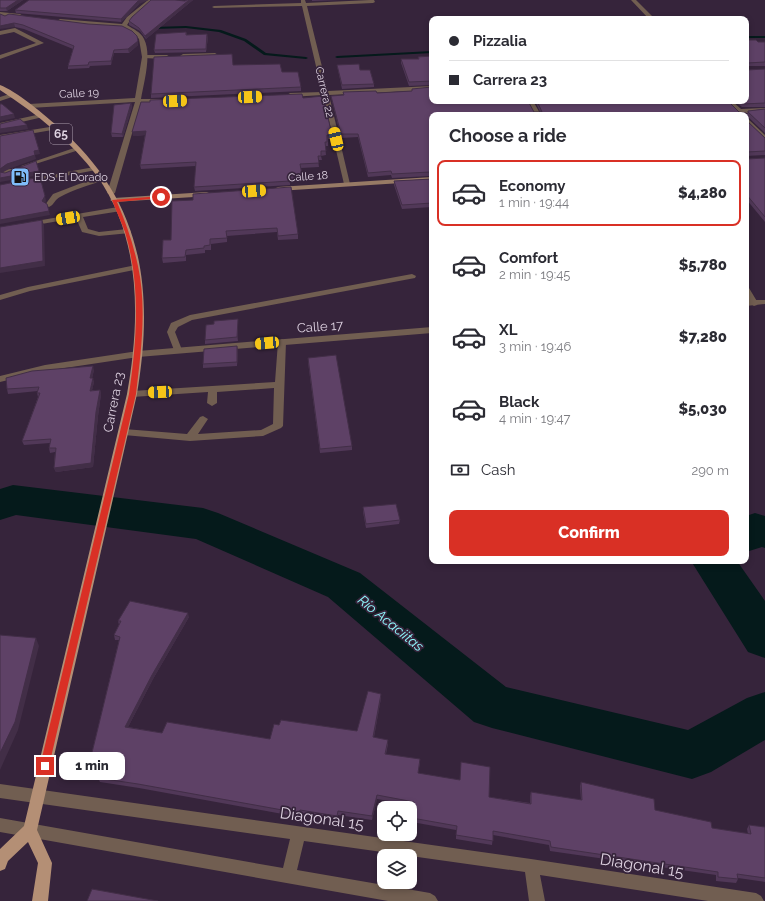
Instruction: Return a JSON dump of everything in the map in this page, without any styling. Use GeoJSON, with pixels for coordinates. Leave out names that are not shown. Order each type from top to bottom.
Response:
{"type":"FeatureCollection","features":[{"type":"Feature","properties":{"kind":"main road","name":"65"},"geometry":{"type":"LineString","coordinates":[[0,87],[29,106],[56,128],[94,169],[113,197]]}},
{"type":"Feature","properties":{"kind":"main road","name":"Carrera 23"},"geometry":{"type":"LineString","coordinates":[[30,830],[123,436],[132,394],[138,354],[140,307],[136,267],[127,231],[113,197]]}},
{"type":"Feature","properties":{"kind":"main road"},"geometry":{"type":"LineString","coordinates":[[0,864],[2,857],[30,830],[45,863],[40,901]]}},
{"type":"Feature","properties":{"kind":"street"},"geometry":{"type":"LineString","coordinates":[[124,26],[129,18],[151,0]]}},
{"type":"Feature","properties":{"kind":"street"},"geometry":{"type":"LineString","coordinates":[[222,0],[214,7],[304,2],[373,2],[372,0]]}},
{"type":"Feature","properties":{"kind":"street"},"geometry":{"type":"LineString","coordinates":[[633,0],[649,16]]}},
{"type":"Feature","properties":{"kind":"street","name":"Carrera 22"},"geometry":{"type":"LineString","coordinates":[[304,2],[347,184]]}},
{"type":"Feature","properties":{"kind":"street"},"geometry":{"type":"LineString","coordinates":[[8,15],[18,8]]}},
{"type":"Feature","properties":{"kind":"street"},"geometry":{"type":"LineString","coordinates":[[0,16],[8,15],[30,18]]}},
{"type":"Feature","properties":{"kind":"street"},"geometry":{"type":"LineString","coordinates":[[52,20],[124,26],[136,32],[142,38],[145,58],[138,100],[113,197],[215,193]]}},
{"type":"Feature","properties":{"kind":"street"},"geometry":{"type":"LineString","coordinates":[[0,33],[15,30],[41,43],[0,57]]}},
{"type":"Feature","properties":{"kind":"street"},"geometry":{"type":"LineString","coordinates":[[179,56],[215,54]]}},
{"type":"Feature","properties":{"kind":"street"},"geometry":{"type":"LineString","coordinates":[[145,58],[172,56]]}},
{"type":"Feature","properties":{"kind":"street"},"geometry":{"type":"LineString","coordinates":[[325,91],[429,83]]}},
{"type":"Feature","properties":{"kind":"street"},"geometry":{"type":"LineString","coordinates":[[286,93],[429,88]]}},
{"type":"Feature","properties":{"kind":"street"},"geometry":{"type":"LineString","coordinates":[[0,99],[13,95]]}},
{"type":"Feature","properties":{"kind":"street","name":"Calle 19"},"geometry":{"type":"LineString","coordinates":[[29,106],[168,98]]}},
{"type":"Feature","properties":{"kind":"street"},"geometry":{"type":"LineString","coordinates":[[732,104],[740,112]]}},
{"type":"Feature","properties":{"kind":"street"},"geometry":{"type":"LineString","coordinates":[[749,112],[765,110]]}},
{"type":"Feature","properties":{"kind":"street"},"geometry":{"type":"LineString","coordinates":[[0,125],[41,116]]}},
{"type":"Feature","properties":{"kind":"street"},"geometry":{"type":"LineString","coordinates":[[749,122],[765,139]]}},
{"type":"Feature","properties":{"kind":"street"},"geometry":{"type":"LineString","coordinates":[[0,137],[56,128]]}},
{"type":"Feature","properties":{"kind":"street"},"geometry":{"type":"LineString","coordinates":[[2,174],[77,149]]}},
{"type":"Feature","properties":{"kind":"street"},"geometry":{"type":"LineString","coordinates":[[23,182],[94,169]]}},
{"type":"Feature","properties":{"kind":"street"},"geometry":{"type":"LineString","coordinates":[[49,205],[56,196],[81,185],[102,179]]}},
{"type":"Feature","properties":{"kind":"street","name":"Calle 18"},"geometry":{"type":"LineString","coordinates":[[270,190],[429,179]]}},
{"type":"Feature","properties":{"kind":"street"},"geometry":{"type":"LineString","coordinates":[[23,225],[45,219],[79,216],[118,209]]}},
{"type":"Feature","properties":{"kind":"street"},"geometry":{"type":"LineString","coordinates":[[79,216],[85,230],[98,234],[127,231]]}},
{"type":"Feature","properties":{"kind":"street"},"geometry":{"type":"LineString","coordinates":[[0,298],[28,288],[136,267]]}},
{"type":"Feature","properties":{"kind":"street"},"geometry":{"type":"LineString","coordinates":[[178,350],[171,332],[174,325],[190,318],[412,276]]}},
{"type":"Feature","properties":{"kind":"street"},"geometry":{"type":"LineString","coordinates":[[750,303],[765,302]]}},
{"type":"Feature","properties":{"kind":"street","name":"Calle 17"},"geometry":{"type":"LineString","coordinates":[[0,379],[45,368],[138,354],[429,330]]}},
{"type":"Feature","properties":{"kind":"street"},"geometry":{"type":"LineString","coordinates":[[123,436],[190,438],[263,433],[278,426],[282,342]]}},
{"type":"Feature","properties":{"kind":"street"},"geometry":{"type":"LineString","coordinates":[[132,394],[280,385]]}},
{"type":"Feature","properties":{"kind":"street"},"geometry":{"type":"LineString","coordinates":[[212,403],[213,389]]}},
{"type":"Feature","properties":{"kind":"street"},"geometry":{"type":"LineString","coordinates":[[190,438],[203,419]]}},
{"type":"Feature","properties":{"kind":"street","name":"Diagonal 15"},"geometry":{"type":"LineString","coordinates":[[0,791],[531,866],[756,901]]}},
{"type":"Feature","properties":{"kind":"street"},"geometry":{"type":"LineString","coordinates":[[0,825],[430,901]]}},
{"type":"Feature","properties":{"kind":"street"},"geometry":{"type":"LineString","coordinates":[[288,876],[299,833]]}},
{"type":"Feature","properties":{"kind":"street"},"geometry":{"type":"LineString","coordinates":[[531,866],[537,901]]}},
{"type":"Feature","properties":{"kind":"building"},"geometry":{"type":"Polygon","coordinates":[[[0,0],[18,0],[6,8],[0,8],[0,0]]]}},
{"type":"Feature","properties":{"kind":"building"},"geometry":{"type":"Polygon","coordinates":[[[29,0],[141,0],[138,1],[121,19],[15,10],[29,0]]]}},
{"type":"Feature","properties":{"kind":"building"},"geometry":{"type":"Polygon","coordinates":[[[151,0],[189,0],[145,36],[139,28],[129,21],[151,0]]]}},
{"type":"Feature","properties":{"kind":"building"},"geometry":{"type":"Polygon","coordinates":[[[0,14],[5,16],[9,14],[88,24],[122,26],[132,31],[137,36],[138,41],[128,49],[114,50],[111,61],[89,62],[88,65],[68,66],[74,46],[23,25],[14,23],[0,26],[0,14]]]}},
{"type":"Feature","properties":{"kind":"building"},"geometry":{"type":"Polygon","coordinates":[[[186,32],[186,35],[207,34],[206,49],[154,50],[156,34],[186,32]]]}},
{"type":"Feature","properties":{"kind":"building"},"geometry":{"type":"Polygon","coordinates":[[[749,40],[765,42],[765,62],[749,63],[749,40]]]}},
{"type":"Feature","properties":{"kind":"building"},"geometry":{"type":"Polygon","coordinates":[[[232,54],[233,65],[280,64],[282,72],[298,72],[301,87],[151,94],[154,57],[232,54]]]}},
{"type":"Feature","properties":{"kind":"building"},"geometry":{"type":"Polygon","coordinates":[[[429,56],[429,81],[409,82],[401,59],[419,59],[418,57],[429,56]]]}},
{"type":"Feature","properties":{"kind":"building"},"geometry":{"type":"Polygon","coordinates":[[[359,64],[360,70],[370,70],[374,84],[342,85],[337,65],[359,64]]]}},
{"type":"Feature","properties":{"kind":"building"},"geometry":{"type":"Polygon","coordinates":[[[765,69],[765,103],[749,104],[749,70],[765,69]]]}},
{"type":"Feature","properties":{"kind":"building"},"geometry":{"type":"Polygon","coordinates":[[[429,87],[429,104],[530,104],[534,112],[429,112],[429,172],[392,174],[391,171],[368,173],[358,134],[341,134],[331,96],[344,95],[343,92],[376,91],[377,93],[412,91],[412,89],[429,87]]]}},
{"type":"Feature","properties":{"kind":"building"},"geometry":{"type":"Polygon","coordinates":[[[302,94],[303,98],[323,96],[332,135],[327,135],[327,142],[325,142],[326,151],[321,151],[321,156],[318,156],[319,163],[300,164],[302,175],[289,176],[290,181],[194,187],[196,162],[140,165],[146,131],[132,132],[141,102],[150,102],[150,100],[302,94]]]}},
{"type":"Feature","properties":{"kind":"building"},"geometry":{"type":"Polygon","coordinates":[[[131,103],[122,134],[111,133],[114,105],[131,103]]]}},
{"type":"Feature","properties":{"kind":"building"},"geometry":{"type":"Polygon","coordinates":[[[0,104],[2,104],[14,114],[0,117],[0,104]]]}},
{"type":"Feature","properties":{"kind":"building"},"geometry":{"type":"Polygon","coordinates":[[[538,104],[731,104],[739,112],[542,112],[538,104]]]}},
{"type":"Feature","properties":{"kind":"building"},"geometry":{"type":"Polygon","coordinates":[[[765,109],[765,128],[748,112],[765,109]]]}},
{"type":"Feature","properties":{"kind":"building"},"geometry":{"type":"Polygon","coordinates":[[[20,119],[27,125],[0,129],[0,124],[20,119]]]}},
{"type":"Feature","properties":{"kind":"building"},"geometry":{"type":"Polygon","coordinates":[[[749,123],[765,138],[765,151],[749,152],[749,123]]]}},
{"type":"Feature","properties":{"kind":"building"},"geometry":{"type":"Polygon","coordinates":[[[33,130],[39,150],[34,151],[35,155],[7,164],[0,169],[0,136],[33,130]]]}},
{"type":"Feature","properties":{"kind":"building"},"geometry":{"type":"Polygon","coordinates":[[[765,158],[765,217],[749,198],[749,159],[765,158]]]}},
{"type":"Feature","properties":{"kind":"building"},"geometry":{"type":"Polygon","coordinates":[[[36,161],[39,171],[0,178],[0,172],[5,173],[36,161]]]}},
{"type":"Feature","properties":{"kind":"building"},"geometry":{"type":"Polygon","coordinates":[[[40,177],[45,196],[42,201],[47,204],[49,211],[0,220],[0,185],[40,177]]]}},
{"type":"Feature","properties":{"kind":"building"},"geometry":{"type":"Polygon","coordinates":[[[429,179],[429,203],[402,205],[394,181],[429,179]]]}},
{"type":"Feature","properties":{"kind":"building"},"geometry":{"type":"Polygon","coordinates":[[[291,187],[298,234],[278,236],[277,228],[226,231],[227,238],[210,239],[210,245],[204,246],[204,248],[186,250],[185,257],[162,258],[163,240],[171,240],[172,201],[193,200],[193,194],[291,187]]]}},
{"type":"Feature","properties":{"kind":"building"},"geometry":{"type":"Polygon","coordinates":[[[42,220],[43,261],[0,268],[0,227],[42,220]]]}},
{"type":"Feature","properties":{"kind":"building"},"geometry":{"type":"Polygon","coordinates":[[[238,319],[237,337],[205,340],[206,325],[214,324],[214,321],[238,319]]]}},
{"type":"Feature","properties":{"kind":"building"},"geometry":{"type":"Polygon","coordinates":[[[237,346],[237,362],[203,364],[204,349],[237,346]]]}},
{"type":"Feature","properties":{"kind":"building"},"geometry":{"type":"Polygon","coordinates":[[[336,355],[352,446],[320,449],[308,358],[336,355]]]}},
{"type":"Feature","properties":{"kind":"building"},"geometry":{"type":"Polygon","coordinates":[[[93,366],[90,378],[93,378],[90,391],[100,390],[96,412],[91,463],[54,468],[56,448],[49,448],[51,439],[22,441],[40,393],[37,393],[39,387],[7,389],[6,378],[32,371],[93,366]]]}},
{"type":"Feature","properties":{"kind":"building"},"geometry":{"type":"Polygon","coordinates":[[[396,504],[400,520],[366,524],[363,507],[396,504]]]}},
{"type":"Feature","properties":{"kind":"building"},"geometry":{"type":"Polygon","coordinates":[[[130,601],[188,613],[152,675],[125,727],[162,733],[167,722],[270,739],[274,724],[279,725],[281,720],[357,731],[368,691],[381,694],[373,737],[388,740],[385,754],[420,759],[418,773],[460,780],[461,762],[490,767],[489,797],[531,804],[531,792],[582,800],[581,782],[654,799],[655,810],[711,822],[712,828],[751,834],[749,825],[765,827],[765,878],[737,874],[738,879],[718,877],[718,872],[551,847],[550,841],[493,831],[493,841],[456,835],[457,826],[417,819],[417,801],[409,801],[377,795],[372,816],[338,811],[337,816],[300,810],[299,813],[98,778],[103,768],[89,765],[120,637],[114,635],[121,621],[118,621],[130,601]]]}},
{"type":"Feature","properties":{"kind":"building"},"geometry":{"type":"Polygon","coordinates":[[[0,635],[36,638],[15,722],[0,753],[0,635]]]}},
{"type":"Feature","properties":{"kind":"building"},"geometry":{"type":"Polygon","coordinates":[[[92,889],[158,901],[87,901],[92,889]]]}},
{"type":"Feature","properties":{"kind":"waterway"},"geometry":{"type":"LineString","coordinates":[[153,28],[186,27],[220,31],[245,40],[265,54],[306,58]]}},
{"type":"Feature","properties":{"kind":"waterway"},"geometry":{"type":"LineString","coordinates":[[749,37],[765,37]]}},
{"type":"Feature","properties":{"kind":"waterway"},"geometry":{"type":"LineString","coordinates":[[337,57],[429,52]]}},
{"type":"Feature","properties":{"kind":"waterway","name":"Río Acaciitas"},"geometry":{"type":"LineString","coordinates":[[0,505],[13,500],[203,524],[344,585],[492,706],[692,755],[765,714]]}},
{"type":"Feature","properties":{"kind":"waterway","name":"Río Acaciitas"},"geometry":{"type":"LineString","coordinates":[[749,534],[755,529],[765,532]]}},
{"type":"Feature","properties":{"kind":"waterway","name":"Río Acaciitas"},"geometry":{"type":"LineString","coordinates":[[715,564],[765,638]]}},
{"type":"Feature","properties":{"kind":"place","name":"EDS El Dorado"},"geometry":{"type":"Point","coordinates":[20,177]}},
{"type":"Feature","properties":{"kind":"route"},"geometry":{"type":"LineString","coordinates":[[45,766],[132,394],[138,354],[140,307],[136,267],[127,231],[114,200],[161,197]]}}]}
